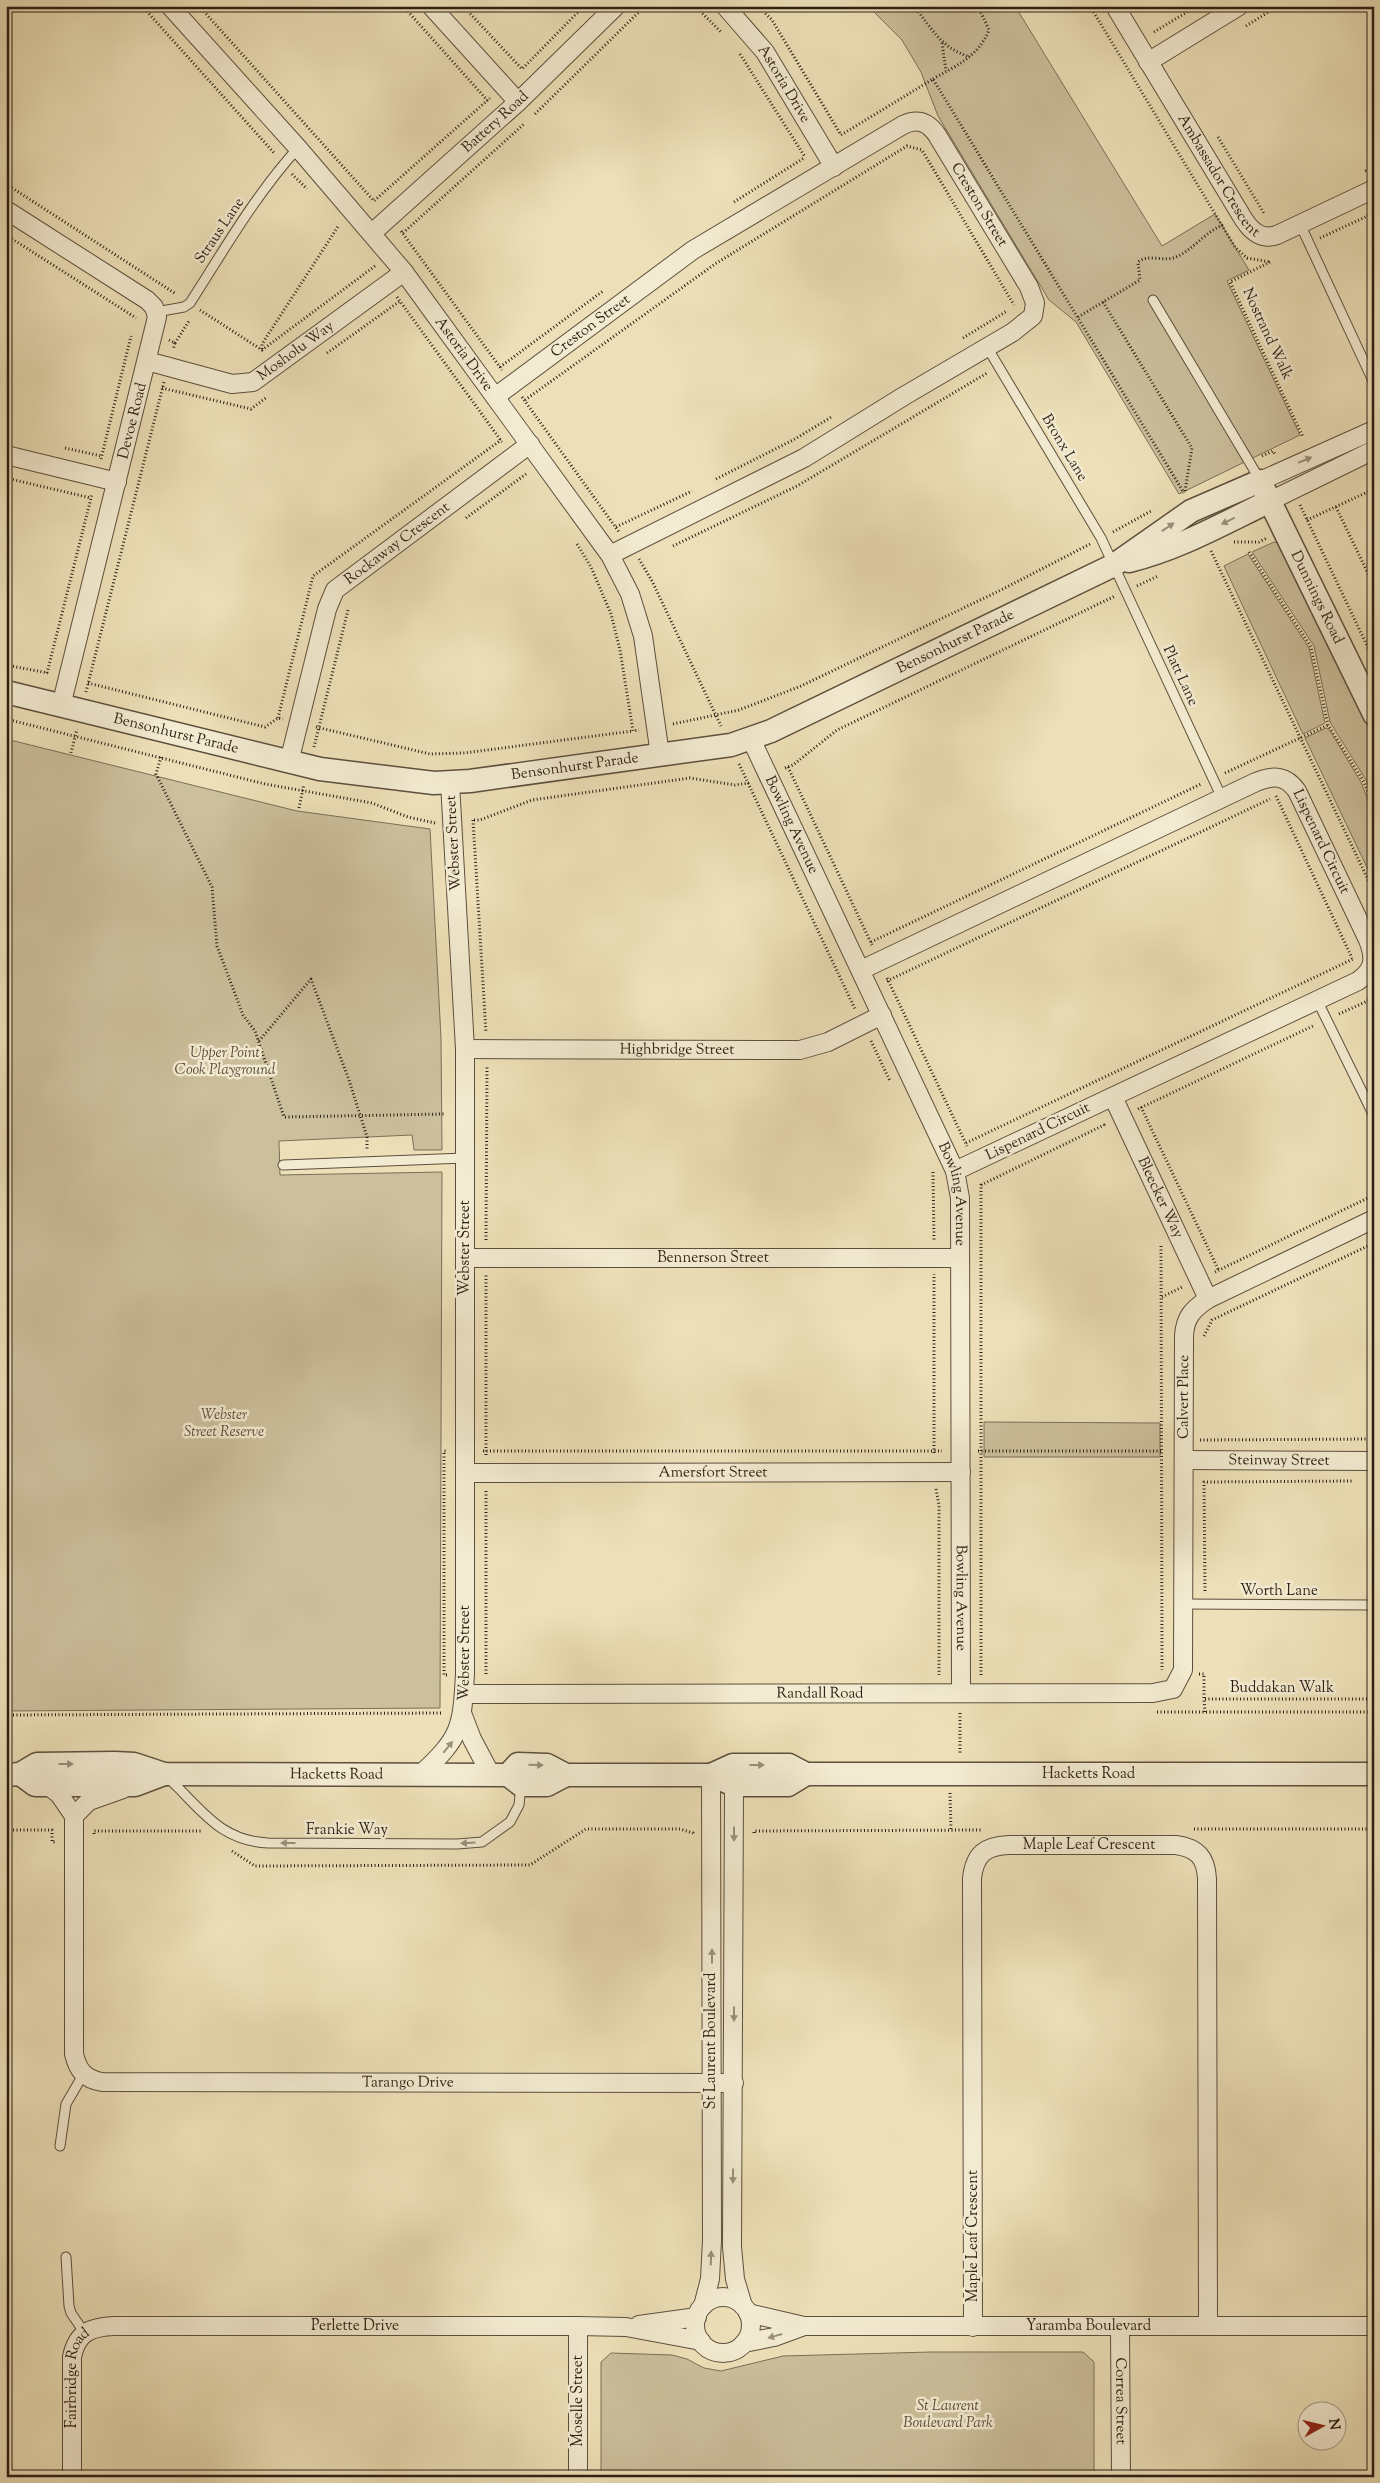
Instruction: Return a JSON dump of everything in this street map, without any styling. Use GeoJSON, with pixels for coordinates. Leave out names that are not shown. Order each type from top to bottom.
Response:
{"type":"FeatureCollection","features":[{"type":"Feature","properties":{"kind":"street","name":"Astoria Drive"},"geometry":{"type":"LineString","coordinates":[[170,6],[298,148],[404,272],[610,555],[630,594],[640,623],[648,662],[660,755]]}},
{"type":"Feature","properties":{"kind":"street"},"geometry":{"type":"LineString","coordinates":[[431,6],[518,102]]}},
{"type":"Feature","properties":{"kind":"street","name":"Battery Road"},"geometry":{"type":"LineString","coordinates":[[372,233],[518,102],[616,6]]}},
{"type":"Feature","properties":{"kind":"street","name":"Astoria Drive"},"geometry":{"type":"LineString","coordinates":[[725,6],[765,52],[834,167]]}},
{"type":"Feature","properties":{"kind":"street","name":"Ambassador Crescent"},"geometry":{"type":"LineString","coordinates":[[1115,6],[1250,229],[1256,234],[1267,237],[1300,224],[1374,189]]}},
{"type":"Feature","properties":{"kind":"street"},"geometry":{"type":"LineString","coordinates":[[1148,62],[1239,6]]}},
{"type":"Feature","properties":{"kind":"street","name":"Creston Street"},"geometry":{"type":"LineString","coordinates":[[495,396],[693,250],[903,124],[916,121],[927,124],[937,135],[1032,294]]}},
{"type":"Feature","properties":{"kind":"street"},"geometry":{"type":"LineString","coordinates":[[6,210],[147,300],[156,312]]}},
{"type":"Feature","properties":{"kind":"street","name":"Mosholu Way"},"geometry":{"type":"LineString","coordinates":[[147,361],[232,384],[253,382],[404,272]]}},
{"type":"Feature","properties":{"kind":"street"},"geometry":{"type":"LineString","coordinates":[[610,555],[804,458],[1026,323],[1033,316],[1035,310],[1032,294]]}},
{"type":"Feature","properties":{"kind":"street","name":"Devoe Road"},"geometry":{"type":"LineString","coordinates":[[61,706],[155,331],[156,312]]}},
{"type":"Feature","properties":{"kind":"street","name":"Bensonhurst Parade"},"geometry":{"type":"LineString","coordinates":[[1114,565],[1186,498],[1254,472],[1283,470],[1374,430]]}},
{"type":"Feature","properties":{"kind":"street","name":"Rockaway Crescent"},"geometry":{"type":"LineString","coordinates":[[299,764],[327,609],[335,590],[530,444]]}},
{"type":"Feature","properties":{"kind":"street","name":"Bensonhurst Parade"},"geometry":{"type":"LineString","coordinates":[[6,692],[299,764],[414,781],[450,783],[660,755],[741,742],[1114,565],[1145,557],[1209,547],[1272,500],[1374,450]]}},
{"type":"Feature","properties":{"kind":"street"},"geometry":{"type":"LineString","coordinates":[[6,455],[117,482]]}},
{"type":"Feature","properties":{"kind":"street","name":"Dunnings Road"},"geometry":{"type":"LineString","coordinates":[[1254,472],[1272,500],[1374,714]]}},
{"type":"Feature","properties":{"kind":"street","name":"Bowling Avenue"},"geometry":{"type":"LineString","coordinates":[[741,742],[861,970],[955,1171],[960,1198],[961,1694]]}},
{"type":"Feature","properties":{"kind":"street","name":"Lispenard Circuit"},"geometry":{"type":"LineString","coordinates":[[861,970],[1222,798],[1267,778],[1282,777],[1294,787],[1371,950],[1373,963],[1366,975],[955,1171]]}},
{"type":"Feature","properties":{"kind":"street","name":"Webster Street"},"geometry":{"type":"LineString","coordinates":[[421,1774],[444,1752],[456,1737],[462,1713],[465,1674],[464,1049],[450,783]]}},
{"type":"Feature","properties":{"kind":"street","name":"Highbridge Street"},"geometry":{"type":"LineString","coordinates":[[464,1049],[800,1050],[828,1042],[882,1015]]}},
{"type":"Feature","properties":{"kind":"street","name":"Bleecker Way"},"geometry":{"type":"LineString","coordinates":[[1113,1097],[1208,1299]]}},
{"type":"Feature","properties":{"kind":"street","name":"Calvert Place"},"geometry":{"type":"LineString","coordinates":[[1176,1686],[1183,1670],[1184,1326],[1194,1308],[1208,1299],[1374,1219]]}},
{"type":"Feature","properties":{"kind":"street","name":"Bennerson Street"},"geometry":{"type":"LineString","coordinates":[[465,1258],[960,1258]]}},
{"type":"Feature","properties":{"kind":"street","name":"Steinway Street"},"geometry":{"type":"LineString","coordinates":[[1184,1460],[1374,1461]]}},
{"type":"Feature","properties":{"kind":"street","name":"Amersfort Street"},"geometry":{"type":"LineString","coordinates":[[465,1473],[961,1472]]}},
{"type":"Feature","properties":{"kind":"street","name":"Randall Road"},"geometry":{"type":"LineString","coordinates":[[464,1694],[1162,1692],[1176,1686]]}},
{"type":"Feature","properties":{"kind":"street","name":"Webster Street"},"geometry":{"type":"LineString","coordinates":[[462,1713],[472,1739],[507,1778]]}},
{"type":"Feature","properties":{"kind":"street","name":"Hacketts Road"},"geometry":{"type":"LineString","coordinates":[[13,1774],[37,1764],[116,1763],[134,1764],[164,1774],[421,1774],[507,1778],[518,1764],[547,1765],[566,1775],[734,1775],[789,1765],[806,1774],[1374,1774]]}},
{"type":"Feature","properties":{"kind":"street","name":"Hacketts Road"},"geometry":{"type":"LineString","coordinates":[[13,1774],[35,1785],[47,1786],[135,1784],[164,1774]]}},
{"type":"Feature","properties":{"kind":"street","name":"St Laurent Boulevard"},"geometry":{"type":"LineString","coordinates":[[700,2311],[711,2266],[711,1775]]}},
{"type":"Feature","properties":{"kind":"street","name":"St Laurent Boulevard"},"geometry":{"type":"LineString","coordinates":[[734,1775],[733,2264],[746,2310]]}},
{"type":"Feature","properties":{"kind":"street"},"geometry":{"type":"LineString","coordinates":[[74,1816],[89,1801],[135,1784]]}},
{"type":"Feature","properties":{"kind":"street"},"geometry":{"type":"LineString","coordinates":[[47,1786],[59,1794],[74,1816],[74,2054],[76,2064],[83,2074]]}},
{"type":"Feature","properties":{"kind":"street","name":"Maple Leaf Crescent"},"geometry":{"type":"LineString","coordinates":[[973,2326],[972,1878],[974,1863],[982,1853],[994,1847],[1009,1845],[1176,1845],[1192,1848],[1204,1862],[1207,1879],[1208,2326]]}},
{"type":"Feature","properties":{"kind":"street","name":"Tarango Drive"},"geometry":{"type":"LineString","coordinates":[[83,2074],[102,2082],[734,2083]]}},
{"type":"Feature","properties":{"kind":"street"},"geometry":{"type":"LineString","coordinates":[[719,2297],[728,2297],[746,2310],[751,2329],[744,2343],[738,2349],[722,2353],[714,2351],[701,2341],[697,2334],[700,2311],[719,2297]]}},
{"type":"Feature","properties":{"kind":"street","name":"Yaramba Boulevard"},"geometry":{"type":"LineString","coordinates":[[746,2310],[804,2326],[1374,2326]]}},
{"type":"Feature","properties":{"kind":"street","name":"Perlette Drive"},"geometry":{"type":"LineString","coordinates":[[626,2327],[700,2311]]}},
{"type":"Feature","properties":{"kind":"street","name":"Perlette Drive"},"geometry":{"type":"LineString","coordinates":[[84,2332],[93,2328],[114,2326],[578,2326],[626,2327],[701,2341]]}},
{"type":"Feature","properties":{"kind":"street","name":"Moselle Street"},"geometry":{"type":"LineString","coordinates":[[578,2326],[578,2477]]}},
{"type":"Feature","properties":{"kind":"street","name":"Yaramba Boulevard"},"geometry":{"type":"LineString","coordinates":[[744,2343],[774,2337],[804,2326]]}},
{"type":"Feature","properties":{"kind":"street","name":"Correa Street"},"geometry":{"type":"LineString","coordinates":[[1120,2326],[1121,2477]]}},
{"type":"Feature","properties":{"kind":"street","name":"Fairbridge Road"},"geometry":{"type":"LineString","coordinates":[[72,2477],[72,2357],[78,2338],[84,2332]]}},
{"type":"Feature","properties":{"kind":"lane","name":"Straus Lane"},"geometry":{"type":"LineString","coordinates":[[190,302],[284,164],[298,148]]}},
{"type":"Feature","properties":{"kind":"lane"},"geometry":{"type":"LineString","coordinates":[[1300,224],[1374,383]]}},
{"type":"Feature","properties":{"kind":"lane"},"geometry":{"type":"LineString","coordinates":[[1153,300],[1254,472]]}},
{"type":"Feature","properties":{"kind":"lane"},"geometry":{"type":"LineString","coordinates":[[156,312],[184,307],[190,302]]}},
{"type":"Feature","properties":{"kind":"lane","name":"Bronx Lane"},"geometry":{"type":"LineString","coordinates":[[987,347],[1101,538],[1114,565]]}},
{"type":"Feature","properties":{"kind":"lane","name":"Platt Lane"},"geometry":{"type":"LineString","coordinates":[[1114,565],[1222,798]]}},
{"type":"Feature","properties":{"kind":"lane"},"geometry":{"type":"LineString","coordinates":[[1317,1000],[1374,1116]]}},
{"type":"Feature","properties":{"kind":"lane"},"geometry":{"type":"LineString","coordinates":[[283,1165],[465,1158]]}},
{"type":"Feature","properties":{"kind":"lane","name":"Worth Lane"},"geometry":{"type":"LineString","coordinates":[[1184,1604],[1374,1605]]}},
{"type":"Feature","properties":{"kind":"lane","name":"Frankie Way"},"geometry":{"type":"LineString","coordinates":[[164,1774],[214,1824],[242,1840],[268,1843],[482,1842],[510,1822],[519,1805],[507,1778]]}},
{"type":"Feature","properties":{"kind":"lane"},"geometry":{"type":"LineString","coordinates":[[60,2146],[66,2104],[83,2074]]}},
{"type":"Feature","properties":{"kind":"lane","name":"Fairbridge Road"},"geometry":{"type":"LineString","coordinates":[[66,2257],[69,2306],[84,2332]]}},
{"type":"Feature","properties":{"kind":"path"},"geometry":{"type":"LineString","coordinates":[[142,6],[307,190]]}},
{"type":"Feature","properties":{"kind":"path"},"geometry":{"type":"LineString","coordinates":[[199,6],[389,217],[525,400],[616,527],[652,581],[716,716],[741,742],[851,999],[892,1086]]}},
{"type":"Feature","properties":{"kind":"path"},"geometry":{"type":"LineString","coordinates":[[403,6],[488,100]]}},
{"type":"Feature","properties":{"kind":"path"},"geometry":{"type":"LineString","coordinates":[[463,6],[522,69]]}},
{"type":"Feature","properties":{"kind":"path"},"geometry":{"type":"LineString","coordinates":[[374,201],[522,69],[584,6]]}},
{"type":"Feature","properties":{"kind":"path"},"geometry":{"type":"LineString","coordinates":[[758,6],[772,20],[841,135],[971,57],[984,42],[989,30],[978,6]]}},
{"type":"Feature","properties":{"kind":"path"},"geometry":{"type":"LineString","coordinates":[[914,6],[942,43],[956,52],[971,57]]}},
{"type":"Feature","properties":{"kind":"path"},"geometry":{"type":"LineString","coordinates":[[1078,318],[1140,280],[1138,262],[1143,258],[1172,258],[1184,252],[1215,228],[1223,225],[1090,6]]}},
{"type":"Feature","properties":{"kind":"path"},"geometry":{"type":"LineString","coordinates":[[1154,32],[1197,6]]}},
{"type":"Feature","properties":{"kind":"path"},"geometry":{"type":"LineString","coordinates":[[1150,26],[1166,51]]}},
{"type":"Feature","properties":{"kind":"path"},"geometry":{"type":"LineString","coordinates":[[942,43],[946,71]]}},
{"type":"Feature","properties":{"kind":"path"},"geometry":{"type":"LineString","coordinates":[[932,79],[1057,281],[1186,498]]}},
{"type":"Feature","properties":{"kind":"path"},"geometry":{"type":"LineString","coordinates":[[1216,134],[1267,217]]}},
{"type":"Feature","properties":{"kind":"path"},"geometry":{"type":"LineString","coordinates":[[525,400],[715,264],[908,146],[922,150],[1026,323]]}},
{"type":"Feature","properties":{"kind":"path"},"geometry":{"type":"LineString","coordinates":[[1356,175],[1374,167]]}},
{"type":"Feature","properties":{"kind":"path"},"geometry":{"type":"LineString","coordinates":[[6,184],[262,350]]}},
{"type":"Feature","properties":{"kind":"path"},"geometry":{"type":"LineString","coordinates":[[1309,243],[1374,213]]}},
{"type":"Feature","properties":{"kind":"path"},"geometry":{"type":"LineString","coordinates":[[332,218],[345,232]]}},
{"type":"Feature","properties":{"kind":"path"},"geometry":{"type":"LineString","coordinates":[[262,350],[262,344],[339,225]]}},
{"type":"Feature","properties":{"kind":"path","name":"Nostrand Walk"},"geometry":{"type":"LineString","coordinates":[[1223,225],[1240,253],[1255,261],[1270,262],[1230,282],[1303,436]]}},
{"type":"Feature","properties":{"kind":"path"},"geometry":{"type":"LineString","coordinates":[[6,235],[136,318]]}},
{"type":"Feature","properties":{"kind":"path"},"geometry":{"type":"LineString","coordinates":[[369,259],[532,482]]}},
{"type":"Feature","properties":{"kind":"path"},"geometry":{"type":"LineString","coordinates":[[262,350],[375,266]]}},
{"type":"Feature","properties":{"kind":"path"},"geometry":{"type":"LineString","coordinates":[[956,342],[1032,294],[1057,281]]}},
{"type":"Feature","properties":{"kind":"path"},"geometry":{"type":"LineString","coordinates":[[1103,302],[1192,448],[1186,498]]}},
{"type":"Feature","properties":{"kind":"path"},"geometry":{"type":"LineString","coordinates":[[711,482],[795,439],[837,413]]}},
{"type":"Feature","properties":{"kind":"path"},"geometry":{"type":"LineString","coordinates":[[1254,472],[1273,451],[1283,470]]}},
{"type":"Feature","properties":{"kind":"path"},"geometry":{"type":"LineString","coordinates":[[462,520],[526,474]]}},
{"type":"Feature","properties":{"kind":"path"},"geometry":{"type":"LineString","coordinates":[[6,478],[91,498]]}},
{"type":"Feature","properties":{"kind":"path"},"geometry":{"type":"LineString","coordinates":[[1226,545],[1233,542],[1259,542],[1374,489]]}},
{"type":"Feature","properties":{"kind":"path"},"geometry":{"type":"LineString","coordinates":[[616,527],[694,490]]}},
{"type":"Feature","properties":{"kind":"path"},"geometry":{"type":"LineString","coordinates":[[1292,490],[1374,660]]}},
{"type":"Feature","properties":{"kind":"path"},"geometry":{"type":"LineString","coordinates":[[572,537],[591,567],[606,599],[620,650],[633,730],[656,728],[716,716],[756,705],[801,686],[1001,590],[1159,507]]}},
{"type":"Feature","properties":{"kind":"path"},"geometry":{"type":"LineString","coordinates":[[1336,507],[1374,586]]}},
{"type":"Feature","properties":{"kind":"path"},"geometry":{"type":"LineString","coordinates":[[1209,547],[1374,892]]}},
{"type":"Feature","properties":{"kind":"path"},"geometry":{"type":"LineString","coordinates":[[1249,552],[1311,647],[1328,725],[1364,782],[1374,808]]}},
{"type":"Feature","properties":{"kind":"path"},"geometry":{"type":"LineString","coordinates":[[793,764],[837,730],[1160,576]]}},
{"type":"Feature","properties":{"kind":"path"},"geometry":{"type":"LineString","coordinates":[[299,808],[302,792],[299,764],[350,602]]}},
{"type":"Feature","properties":{"kind":"path"},"geometry":{"type":"LineString","coordinates":[[6,719],[302,792],[372,803],[408,817],[432,823]]}},
{"type":"Feature","properties":{"kind":"path"},"geometry":{"type":"LineString","coordinates":[[870,942],[1328,725]]}},
{"type":"Feature","properties":{"kind":"path"},"geometry":{"type":"LineString","coordinates":[[161,758],[156,774],[212,887],[218,946],[243,1015],[253,1026],[259,1041],[284,1117],[444,1114]]}},
{"type":"Feature","properties":{"kind":"path"},"geometry":{"type":"LineString","coordinates":[[851,999],[1318,776]]}},
{"type":"Feature","properties":{"kind":"path"},"geometry":{"type":"LineString","coordinates":[[480,820],[532,800],[690,778],[735,785]]}},
{"type":"Feature","properties":{"kind":"path"},"geometry":{"type":"LineString","coordinates":[[1276,796],[1353,959]]}},
{"type":"Feature","properties":{"kind":"path"},"geometry":{"type":"LineString","coordinates":[[474,820],[487,1049],[486,1258],[486,1452],[486,1473],[487,1674],[444,1675],[444,1451],[486,1452],[1163,1451]]}},
{"type":"Feature","properties":{"kind":"path"},"geometry":{"type":"LineString","coordinates":[[939,1694],[939,1505],[934,1472],[934,1174],[929,1162],[1371,950]]}},
{"type":"Feature","properties":{"kind":"path"},"geometry":{"type":"LineString","coordinates":[[259,1041],[311,979],[340,1053],[367,1137],[368,1163]]}},
{"type":"Feature","properties":{"kind":"path"},"geometry":{"type":"LineString","coordinates":[[982,1694],[981,1185],[1122,1116],[1374,998]]}},
{"type":"Feature","properties":{"kind":"path"},"geometry":{"type":"LineString","coordinates":[[1141,1107],[1219,1270]]}},
{"type":"Feature","properties":{"kind":"path"},"geometry":{"type":"LineString","coordinates":[[1104,1125],[1108,1134]]}},
{"type":"Feature","properties":{"kind":"path"},"geometry":{"type":"LineString","coordinates":[[1162,1296],[1374,1195]]}},
{"type":"Feature","properties":{"kind":"path"},"geometry":{"type":"LineString","coordinates":[[1158,1240],[1162,1249],[1162,1674]]}},
{"type":"Feature","properties":{"kind":"path"},"geometry":{"type":"LineString","coordinates":[[1204,1345],[1204,1335],[1212,1320],[1374,1243]]}},
{"type":"Feature","properties":{"kind":"path"},"geometry":{"type":"LineString","coordinates":[[1203,1430],[1205,1605]]}},
{"type":"Feature","properties":{"kind":"path"},"geometry":{"type":"LineString","coordinates":[[1162,1440],[1374,1439]]}},
{"type":"Feature","properties":{"kind":"path"},"geometry":{"type":"LineString","coordinates":[[1204,1482],[1354,1481]]}},
{"type":"Feature","properties":{"kind":"path"},"geometry":{"type":"LineString","coordinates":[[961,1674],[991,1675]]}},
{"type":"Feature","properties":{"kind":"path","name":"Buddakan Walk"},"geometry":{"type":"LineString","coordinates":[[1204,1712],[1204,1699],[1374,1699]]}},
{"type":"Feature","properties":{"kind":"path"},"geometry":{"type":"LineString","coordinates":[[224,1846],[254,1866],[294,1866],[530,1865],[586,1829],[680,1829],[693,1833],[692,1845],[712,1845]]}},
{"type":"Feature","properties":{"kind":"path"},"geometry":{"type":"LineString","coordinates":[[1192,1829],[1374,1829]]}},
{"type":"Feature","properties":{"kind":"path"},"geometry":{"type":"LineString","coordinates":[[6,1830],[52,1830],[52,1842],[94,1842],[94,1830],[201,1830],[209,1835]]}},
{"type":"Feature","properties":{"kind":"path"},"geometry":{"type":"LineString","coordinates":[[734,1846],[754,1846],[754,1831],[990,1830]]}},
{"type":"Feature","properties":{"kind":"green space"},"geometry":{"type":"Polygon","coordinates":[[[868,6],[1015,6],[1162,246],[1215,214],[1249,270],[1227,281],[1300,435],[1179,494],[1076,322],[1049,300],[938,116],[921,72],[902,40],[868,6]]]}},
{"type":"Feature","properties":{"kind":"green space"},"geometry":{"type":"Polygon","coordinates":[[[1274,542],[1281,543],[1374,739],[1374,801],[1366,780],[1330,722],[1314,646],[1252,552],[1274,542]]]}},
{"type":"Feature","properties":{"kind":"green space"},"geometry":{"type":"Polygon","coordinates":[[[1248,554],[1309,648],[1325,723],[1303,734],[1224,566],[1248,554]]]}},
{"type":"Feature","properties":{"kind":"green space"},"geometry":{"type":"Polygon","coordinates":[[[1326,728],[1329,729],[1361,782],[1374,816],[1374,882],[1305,738],[1326,728]]]}},
{"type":"Feature","properties":{"kind":"green space","name":"Webster Street Reserve"},"geometry":{"type":"Polygon","coordinates":[[[6,739],[297,811],[430,829],[441,1038],[442,1150],[414,1150],[412,1135],[279,1141],[280,1175],[442,1172],[440,1708],[6,1711],[6,739]]]}},
{"type":"Feature","properties":{"kind":"green space"},"geometry":{"type":"Polygon","coordinates":[[[984,1422],[1160,1423],[1160,1457],[984,1457],[984,1422]]]}},
{"type":"Feature","properties":{"kind":"green space","name":"St Laurent Boulevard Park"},"geometry":{"type":"Polygon","coordinates":[[[931,2352],[1083,2352],[1094,2362],[1094,2477],[601,2477],[601,2362],[611,2353],[672,2355],[687,2359],[704,2368],[721,2371],[783,2356],[931,2352]]]}},
{"type":"Feature","properties":{"kind":"park label","name":"Upper Point Cook Playground"},"geometry":{"type":"Point","coordinates":[225,1062]}}]}
